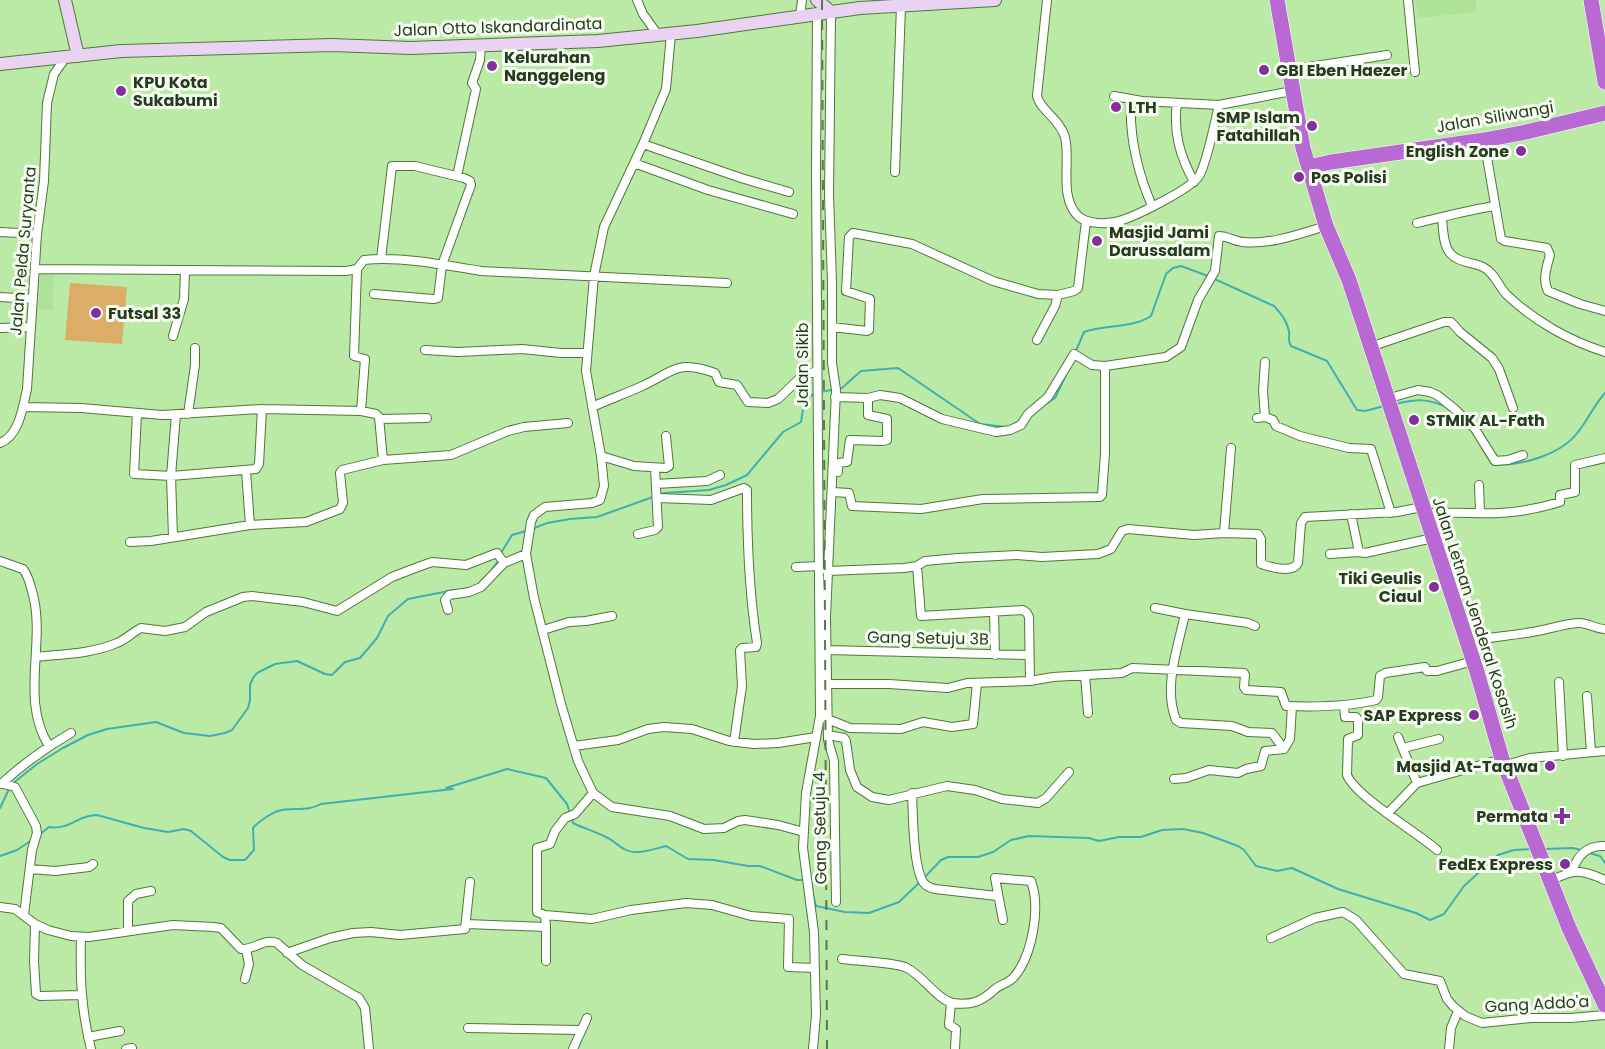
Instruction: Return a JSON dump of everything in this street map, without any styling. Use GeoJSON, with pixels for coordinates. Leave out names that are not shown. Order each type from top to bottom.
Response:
{"type":"FeatureCollection","features":[{"type":"Feature","properties":{"kind":"highway"},"geometry":{"type":"LineString","coordinates":[[1276,0],[1292,91],[1309,167],[1326,226]]}},
{"type":"Feature","properties":{"kind":"highway"},"geometry":{"type":"LineString","coordinates":[[1591,0],[1605,82]]}},
{"type":"Feature","properties":{"kind":"highway","name":"Jalan Siliwangi"},"geometry":{"type":"LineString","coordinates":[[1309,167],[1484,140],[1605,113]]}},
{"type":"Feature","properties":{"kind":"highway","name":"Jalan Letnan Jenderal Kosasih"},"geometry":{"type":"LineString","coordinates":[[1326,226],[1349,280],[1504,762],[1569,928],[1605,1005]]}},
{"type":"Feature","properties":{"kind":"main road"},"geometry":{"type":"LineString","coordinates":[[65,0],[72,56]]}},
{"type":"Feature","properties":{"kind":"main road"},"geometry":{"type":"LineString","coordinates":[[817,0],[831,12]]}},
{"type":"Feature","properties":{"kind":"main road","name":"Jalan Otto Iskandardinata"},"geometry":{"type":"LineString","coordinates":[[0,64],[121,51],[332,45],[411,48],[598,41],[671,34],[817,14],[861,4],[901,6],[995,0]]}},
{"type":"Feature","properties":{"kind":"street"},"geometry":{"type":"LineString","coordinates":[[637,0],[643,14],[658,35]]}},
{"type":"Feature","properties":{"kind":"street"},"geometry":{"type":"LineString","coordinates":[[800,16],[802,0]]}},
{"type":"Feature","properties":{"kind":"street"},"geometry":{"type":"LineString","coordinates":[[1047,0],[1037,96],[1039,103],[1057,121],[1064,135],[1070,199],[1077,214],[1086,221],[1111,223],[1118,221],[1152,206],[1194,182],[1202,170],[1219,105]]}},
{"type":"Feature","properties":{"kind":"street"},"geometry":{"type":"LineString","coordinates":[[1408,0],[1415,72]]}},
{"type":"Feature","properties":{"kind":"street"},"geometry":{"type":"LineString","coordinates":[[895,172],[901,6]]}},
{"type":"Feature","properties":{"kind":"street"},"geometry":{"type":"LineString","coordinates":[[813,1049],[816,1015],[815,968],[803,848],[806,793],[816,737],[824,718],[828,684],[823,568],[832,492],[836,393],[832,363],[829,195],[831,12]]}},
{"type":"Feature","properties":{"kind":"street","name":"Jalan Sikib"},"geometry":{"type":"LineString","coordinates":[[817,14],[817,370],[823,568],[824,718]]}},
{"type":"Feature","properties":{"kind":"street"},"geometry":{"type":"LineString","coordinates":[[671,34],[666,89],[604,227],[594,276],[586,380],[602,456],[604,486],[600,500],[592,503],[545,507],[539,510],[531,522],[526,554],[534,598],[578,761],[593,793],[612,807],[670,816],[704,829],[724,828],[745,820],[804,832]]}},
{"type":"Feature","properties":{"kind":"street"},"geometry":{"type":"LineString","coordinates":[[457,176],[476,89],[472,83],[480,60],[481,45]]}},
{"type":"Feature","properties":{"kind":"street","name":"Jalan Pelda Suryanta"},"geometry":{"type":"LineString","coordinates":[[0,443],[8,440],[12,434],[23,407],[30,358],[30,327],[37,234],[44,181],[48,93],[57,67],[72,56]]}},
{"type":"Feature","properties":{"kind":"street"},"geometry":{"type":"LineString","coordinates":[[1288,70],[1387,56]]}},
{"type":"Feature","properties":{"kind":"street"},"geometry":{"type":"LineString","coordinates":[[1114,96],[1177,104],[1219,105],[1292,91]]}},
{"type":"Feature","properties":{"kind":"street"},"geometry":{"type":"LineString","coordinates":[[1131,99],[1131,135],[1143,186],[1152,206]]}},
{"type":"Feature","properties":{"kind":"street"},"geometry":{"type":"LineString","coordinates":[[1177,104],[1175,125],[1181,156],[1194,182]]}},
{"type":"Feature","properties":{"kind":"street"},"geometry":{"type":"LineString","coordinates":[[1484,140],[1501,239],[1545,247],[1550,252],[1545,278],[1548,291],[1605,311]]}},
{"type":"Feature","properties":{"kind":"street"},"geometry":{"type":"LineString","coordinates":[[643,144],[789,192]]}},
{"type":"Feature","properties":{"kind":"street"},"geometry":{"type":"LineString","coordinates":[[634,163],[717,193],[793,214]]}},
{"type":"Feature","properties":{"kind":"street"},"geometry":{"type":"LineString","coordinates":[[374,294],[436,300],[442,265],[471,185],[468,179],[415,166],[395,165],[391,167],[381,259]]}},
{"type":"Feature","properties":{"kind":"street"},"geometry":{"type":"LineString","coordinates":[[1416,223],[1442,218],[1453,213],[1495,206]]}},
{"type":"Feature","properties":{"kind":"street"},"geometry":{"type":"LineString","coordinates":[[1442,218],[1448,251],[1452,255],[1462,261],[1483,267],[1507,295],[1530,314],[1574,342],[1605,352]]}},
{"type":"Feature","properties":{"kind":"street"},"geometry":{"type":"LineString","coordinates":[[832,327],[869,330],[871,300],[868,297],[847,292],[850,234],[856,233],[912,244],[993,280],[1038,294],[1058,295],[1077,288],[1086,221]]}},
{"type":"Feature","properties":{"kind":"street"},"geometry":{"type":"LineString","coordinates":[[836,393],[868,398],[880,395],[900,398],[942,418],[996,432],[1016,428],[1048,397],[1075,355],[1092,365],[1105,366],[1166,357],[1181,347],[1198,300],[1215,271],[1219,236],[1240,242],[1261,242],[1290,237],[1326,226]]}},
{"type":"Feature","properties":{"kind":"street"},"geometry":{"type":"LineString","coordinates":[[0,232],[37,234]]}},
{"type":"Feature","properties":{"kind":"street"},"geometry":{"type":"LineString","coordinates":[[361,411],[365,359],[354,356],[357,269],[364,260],[381,259],[481,271],[727,283]]}},
{"type":"Feature","properties":{"kind":"street"},"geometry":{"type":"LineString","coordinates":[[35,269],[346,271],[357,269]]}},
{"type":"Feature","properties":{"kind":"street"},"geometry":{"type":"LineString","coordinates":[[832,270],[847,269]]}},
{"type":"Feature","properties":{"kind":"street"},"geometry":{"type":"LineString","coordinates":[[173,336],[184,299],[186,271]]}},
{"type":"Feature","properties":{"kind":"street"},"geometry":{"type":"LineString","coordinates":[[1037,340],[1055,306],[1058,295]]}},
{"type":"Feature","properties":{"kind":"street"},"geometry":{"type":"LineString","coordinates":[[0,297],[33,299]]}},
{"type":"Feature","properties":{"kind":"street"},"geometry":{"type":"LineString","coordinates":[[1369,347],[1444,322],[1451,322],[1492,358],[1513,408]]}},
{"type":"Feature","properties":{"kind":"street"},"geometry":{"type":"LineString","coordinates":[[0,328],[30,327]]}},
{"type":"Feature","properties":{"kind":"street"},"geometry":{"type":"LineString","coordinates":[[188,414],[195,348]]}},
{"type":"Feature","properties":{"kind":"street"},"geometry":{"type":"LineString","coordinates":[[425,350],[458,352],[515,349],[587,353]]}},
{"type":"Feature","properties":{"kind":"street"},"geometry":{"type":"LineString","coordinates":[[1265,362],[1261,418],[1274,420],[1276,426],[1300,436],[1349,448],[1371,450],[1391,513]]}},
{"type":"Feature","properties":{"kind":"street"},"geometry":{"type":"LineString","coordinates":[[832,492],[849,493],[852,506],[921,509],[964,500],[1101,497],[1106,453],[1105,366]]}},
{"type":"Feature","properties":{"kind":"street"},"geometry":{"type":"LineString","coordinates":[[592,407],[642,386],[669,370],[681,367],[691,367],[715,374],[719,382],[737,385],[748,402],[768,403],[778,399],[803,375],[817,370]]}},
{"type":"Feature","properties":{"kind":"street"},"geometry":{"type":"LineString","coordinates":[[1386,399],[1418,390],[1430,392],[1456,410],[1475,429],[1495,461],[1523,455]]}},
{"type":"Feature","properties":{"kind":"street"},"geometry":{"type":"LineString","coordinates":[[838,480],[838,463],[847,462],[850,440],[887,440],[887,419],[868,416],[868,398]]}},
{"type":"Feature","properties":{"kind":"street"},"geometry":{"type":"LineString","coordinates":[[23,407],[176,414],[262,409],[361,411],[375,414],[380,419],[383,460]]}},
{"type":"Feature","properties":{"kind":"street"},"geometry":{"type":"LineString","coordinates":[[137,413],[134,474],[171,476],[256,469],[259,464],[262,409]]}},
{"type":"Feature","properties":{"kind":"street"},"geometry":{"type":"LineString","coordinates":[[173,537],[171,476],[176,414]]}},
{"type":"Feature","properties":{"kind":"street"},"geometry":{"type":"LineString","coordinates":[[380,419],[427,418]]}},
{"type":"Feature","properties":{"kind":"street"},"geometry":{"type":"LineString","coordinates":[[130,542],[250,525],[306,522],[340,509],[343,503],[340,473],[342,470],[383,460],[451,455],[508,430],[568,423]]}},
{"type":"Feature","properties":{"kind":"street"},"geometry":{"type":"LineString","coordinates":[[602,456],[634,466],[666,468],[669,465],[666,436]]}},
{"type":"Feature","properties":{"kind":"street"},"geometry":{"type":"LineString","coordinates":[[1224,532],[1231,448]]}},
{"type":"Feature","properties":{"kind":"street"},"geometry":{"type":"LineString","coordinates":[[796,567],[904,568],[917,566],[926,561],[958,558],[1098,554],[1111,549],[1122,531],[1128,529],[1194,535],[1224,532],[1257,534],[1261,539],[1261,564],[1291,570],[1298,563],[1305,517],[1423,510],[1499,513],[1540,508],[1560,502],[1560,495],[1575,492],[1575,465],[1605,458]]}},
{"type":"Feature","properties":{"kind":"street"},"geometry":{"type":"LineString","coordinates":[[638,534],[657,529],[658,498],[655,468]]}},
{"type":"Feature","properties":{"kind":"street"},"geometry":{"type":"LineString","coordinates":[[246,471],[250,525]]}},
{"type":"Feature","properties":{"kind":"street"},"geometry":{"type":"LineString","coordinates":[[656,486],[707,481],[720,475]]}},
{"type":"Feature","properties":{"kind":"street"},"geometry":{"type":"LineString","coordinates":[[1479,485],[1480,512]]}},
{"type":"Feature","properties":{"kind":"street"},"geometry":{"type":"LineString","coordinates":[[658,498],[711,500],[744,488],[747,490],[749,576],[758,643],[756,647],[740,650],[742,686],[734,742]]}},
{"type":"Feature","properties":{"kind":"street"},"geometry":{"type":"LineString","coordinates":[[1351,514],[1359,552]]}},
{"type":"Feature","properties":{"kind":"street"},"geometry":{"type":"LineString","coordinates":[[1330,554],[1365,553],[1433,538]]}},
{"type":"Feature","properties":{"kind":"street"},"geometry":{"type":"LineString","coordinates":[[36,657],[86,652],[102,648],[119,642],[141,628],[165,631],[185,627],[206,612],[243,597],[303,602],[340,611],[360,595],[392,577],[432,562],[466,565],[495,554],[501,559]]}},
{"type":"Feature","properties":{"kind":"street"},"geometry":{"type":"LineString","coordinates":[[448,610],[447,597],[481,587],[501,559],[526,554]]}},
{"type":"Feature","properties":{"kind":"street"},"geometry":{"type":"LineString","coordinates":[[0,561],[20,567],[26,572],[37,613],[33,693],[43,737],[49,746]]}},
{"type":"Feature","properties":{"kind":"street"},"geometry":{"type":"LineString","coordinates":[[917,566],[921,616],[1023,610],[1027,612],[1030,681]]}},
{"type":"Feature","properties":{"kind":"street"},"geometry":{"type":"LineString","coordinates":[[1155,608],[1255,626]]}},
{"type":"Feature","properties":{"kind":"street"},"geometry":{"type":"LineString","coordinates":[[994,612],[995,655]]}},
{"type":"Feature","properties":{"kind":"street"},"geometry":{"type":"LineString","coordinates":[[1185,614],[1173,669],[1174,717],[1179,722],[1232,726],[1248,732],[1272,733],[1284,749]]}},
{"type":"Feature","properties":{"kind":"street"},"geometry":{"type":"LineString","coordinates":[[543,630],[569,622],[612,616]]}},
{"type":"Feature","properties":{"kind":"street"},"geometry":{"type":"LineString","coordinates":[[1467,642],[1575,623],[1605,628]]}},
{"type":"Feature","properties":{"kind":"street","name":"Gang Setuju 3B"},"geometry":{"type":"LineString","coordinates":[[827,650],[1029,655]]}},
{"type":"Feature","properties":{"kind":"street"},"geometry":{"type":"LineString","coordinates":[[828,684],[889,684],[940,688],[977,683],[1030,681],[1053,676],[1122,673],[1132,668],[1173,669],[1244,673],[1246,690],[1281,692],[1285,706],[1344,705],[1376,700],[1380,676],[1385,673],[1425,668],[1427,671],[1437,671],[1473,661]]}},
{"type":"Feature","properties":{"kind":"street"},"geometry":{"type":"LineString","coordinates":[[1085,675],[1088,714]]}},
{"type":"Feature","properties":{"kind":"street"},"geometry":{"type":"LineString","coordinates":[[1559,682],[1563,756]]}},
{"type":"Feature","properties":{"kind":"street"},"geometry":{"type":"LineString","coordinates":[[824,718],[850,728],[901,729],[923,722],[952,727],[973,724],[975,723],[977,683]]}},
{"type":"Feature","properties":{"kind":"street"},"geometry":{"type":"LineString","coordinates":[[1587,696],[1591,752]]}},
{"type":"Feature","properties":{"kind":"street"},"geometry":{"type":"LineString","coordinates":[[1344,705],[1345,717],[1357,718],[1358,732],[1357,736],[1348,739],[1347,778],[1367,798],[1437,850]]}},
{"type":"Feature","properties":{"kind":"street"},"geometry":{"type":"LineString","coordinates":[[1284,749],[1290,739],[1292,706]]}},
{"type":"Feature","properties":{"kind":"street","name":"Gang Setuju 4"},"geometry":{"type":"LineString","coordinates":[[824,718],[834,761],[836,902]]}},
{"type":"Feature","properties":{"kind":"street"},"geometry":{"type":"LineString","coordinates":[[574,746],[618,740],[648,729],[664,728],[692,729],[734,742],[778,743],[816,737]]}},
{"type":"Feature","properties":{"kind":"street"},"geometry":{"type":"LineString","coordinates":[[24,915],[32,850],[37,833],[36,826],[4,784],[21,765],[71,733]]}},
{"type":"Feature","properties":{"kind":"street"},"geometry":{"type":"LineString","coordinates":[[828,735],[844,738],[853,780],[857,787],[881,800],[947,786],[975,790],[1002,799],[1038,803],[1046,798],[1070,772]]}},
{"type":"Feature","properties":{"kind":"street"},"geometry":{"type":"LineString","coordinates":[[1398,737],[1417,783]]}},
{"type":"Feature","properties":{"kind":"street"},"geometry":{"type":"LineString","coordinates":[[1403,748],[1439,739]]}},
{"type":"Feature","properties":{"kind":"street"},"geometry":{"type":"LineString","coordinates":[[1174,780],[1209,770],[1240,773],[1246,768],[1262,766],[1265,751],[1284,749]]}},
{"type":"Feature","properties":{"kind":"street"},"geometry":{"type":"LineString","coordinates":[[1388,813],[1417,783],[1504,762],[1605,751]]}},
{"type":"Feature","properties":{"kind":"street"},"geometry":{"type":"LineString","coordinates":[[593,793],[575,814],[565,818],[555,831],[550,844],[537,848],[537,912],[545,915],[592,919],[631,910],[686,903],[712,905],[751,916],[788,919],[788,967],[815,968]]}},
{"type":"Feature","properties":{"kind":"street"},"geometry":{"type":"LineString","coordinates":[[912,793],[916,851],[923,881],[927,886],[935,889],[997,896]]}},
{"type":"Feature","properties":{"kind":"street"},"geometry":{"type":"LineString","coordinates":[[1572,871],[1581,853],[1594,846],[1605,846]]}},
{"type":"Feature","properties":{"kind":"street"},"geometry":{"type":"LineString","coordinates":[[30,869],[55,871],[89,867],[93,864]]}},
{"type":"Feature","properties":{"kind":"street"},"geometry":{"type":"LineString","coordinates":[[1550,881],[1572,871],[1586,871],[1605,880]]}},
{"type":"Feature","properties":{"kind":"street"},"geometry":{"type":"LineString","coordinates":[[842,959],[904,967],[951,1003],[975,1002],[986,998],[995,988],[1011,980],[1023,964],[1035,921],[1036,906],[1033,885],[1028,880],[996,878],[997,896],[1003,921]]}},
{"type":"Feature","properties":{"kind":"street"},"geometry":{"type":"LineString","coordinates":[[287,953],[342,935],[371,932],[400,935],[465,929],[470,882]]}},
{"type":"Feature","properties":{"kind":"street"},"geometry":{"type":"LineString","coordinates":[[128,931],[128,901],[136,894],[151,891]]}},
{"type":"Feature","properties":{"kind":"street"},"geometry":{"type":"LineString","coordinates":[[0,907],[15,909],[35,924],[48,930],[81,937],[173,925],[221,928],[236,945],[246,949],[271,941],[277,943],[302,965],[359,998],[367,1016],[369,1049]]}},
{"type":"Feature","properties":{"kind":"street"},"geometry":{"type":"LineString","coordinates":[[1271,938],[1315,918],[1339,912],[1348,914],[1404,974],[1440,981],[1447,999],[1458,1011],[1451,1028],[1449,1049]]}},
{"type":"Feature","properties":{"kind":"street"},"geometry":{"type":"LineString","coordinates":[[545,915],[546,961]]}},
{"type":"Feature","properties":{"kind":"street"},"geometry":{"type":"LineString","coordinates":[[35,924],[36,994],[40,996],[81,995]]}},
{"type":"Feature","properties":{"kind":"street"},"geometry":{"type":"LineString","coordinates":[[467,924],[546,927]]}},
{"type":"Feature","properties":{"kind":"street"},"geometry":{"type":"LineString","coordinates":[[81,937],[82,1016],[91,1049]]}},
{"type":"Feature","properties":{"kind":"street"},"geometry":{"type":"LineString","coordinates":[[245,980],[249,964],[246,949]]}},
{"type":"Feature","properties":{"kind":"street"},"geometry":{"type":"LineString","coordinates":[[951,1003],[948,1023],[956,1029],[956,1049]]}},
{"type":"Feature","properties":{"kind":"street","name":"Gang Addo'a"},"geometry":{"type":"LineString","coordinates":[[1458,1011],[1482,1023],[1524,1018],[1605,1015]]}},
{"type":"Feature","properties":{"kind":"street"},"geometry":{"type":"LineString","coordinates":[[573,1049],[587,1018]]}},
{"type":"Feature","properties":{"kind":"street"},"geometry":{"type":"LineString","coordinates":[[468,1028],[581,1030]]}},
{"type":"Feature","properties":{"kind":"street"},"geometry":{"type":"LineString","coordinates":[[88,1037],[120,1031]]}},
{"type":"Feature","properties":{"kind":"shaded area"},"geometry":{"type":"Polygon","coordinates":[[[1415,0],[1476,0],[1477,12],[1418,18],[1415,0]]]}},
{"type":"Feature","properties":{"kind":"shaded area"},"geometry":{"type":"Polygon","coordinates":[[[40,274],[54,275],[53,311],[38,309],[40,274]]]}},
{"type":"Feature","properties":{"kind":"shaded area","name":"Futsal 33"},"geometry":{"type":"Polygon","coordinates":[[[70,283],[127,287],[122,344],[65,340],[70,283]]]}},
{"type":"Feature","properties":{"kind":"waterway"},"geometry":{"type":"LineString","coordinates":[[1075,353],[1084,332],[1127,325],[1151,316],[1166,274],[1173,268],[1181,266],[1274,306],[1287,324],[1291,346],[1327,361],[1357,410],[1365,411],[1384,406]]}},
{"type":"Feature","properties":{"kind":"waterway"},"geometry":{"type":"LineString","coordinates":[[820,392],[842,388],[861,371],[898,368],[980,424],[1006,427]]}},
{"type":"Feature","properties":{"kind":"waterway"},"geometry":{"type":"LineString","coordinates":[[1043,406],[1055,398],[1066,375]]}},
{"type":"Feature","properties":{"kind":"waterway"},"geometry":{"type":"LineString","coordinates":[[532,529],[547,523],[597,517],[664,493],[709,490],[747,475],[783,432],[801,422],[804,403],[814,393]]}},
{"type":"Feature","properties":{"kind":"waterway"},"geometry":{"type":"LineString","coordinates":[[1482,448],[1492,464],[1514,464],[1539,458],[1571,440],[1605,393]]}},
{"type":"Feature","properties":{"kind":"waterway"},"geometry":{"type":"LineString","coordinates":[[1396,404],[1422,400],[1435,402],[1448,408]]}},
{"type":"Feature","properties":{"kind":"waterway"},"geometry":{"type":"LineString","coordinates":[[501,553],[512,535],[526,531]]}},
{"type":"Feature","properties":{"kind":"waterway"},"geometry":{"type":"LineString","coordinates":[[489,573],[499,560]]}},
{"type":"Feature","properties":{"kind":"waterway"},"geometry":{"type":"LineString","coordinates":[[12,784],[37,764],[63,748],[88,735],[107,729],[156,722],[184,733],[210,736],[232,730],[248,708],[250,685],[257,673],[275,664],[297,661],[332,675],[345,662],[360,658],[377,638],[388,616],[408,599],[454,590]]}},
{"type":"Feature","properties":{"kind":"waterway"},"geometry":{"type":"LineString","coordinates":[[39,835],[49,827],[69,825],[84,817],[97,815],[144,828],[168,832],[184,829],[191,831],[223,857],[230,860],[245,860],[254,850],[253,828],[279,811],[453,789],[446,788],[507,769],[546,778],[567,804],[570,813]]}},
{"type":"Feature","properties":{"kind":"waterway"},"geometry":{"type":"LineString","coordinates":[[0,808],[9,789]]}},
{"type":"Feature","properties":{"kind":"waterway"},"geometry":{"type":"LineString","coordinates":[[572,819],[573,823],[604,836],[629,851],[645,851],[666,846],[688,859],[760,866],[797,880],[803,880]]}},
{"type":"Feature","properties":{"kind":"waterway"},"geometry":{"type":"LineString","coordinates":[[924,878],[941,860],[948,857],[978,857],[993,852],[1011,840],[1029,836],[1089,838],[1099,841],[1119,837],[1141,837],[1162,830],[1183,829],[1203,833],[1238,846],[1256,866],[1277,871],[1292,868],[1338,889],[1416,913],[1430,920],[1444,914],[1464,886],[1498,855],[1514,850],[1533,849]]}},
{"type":"Feature","properties":{"kind":"waterway"},"geometry":{"type":"LineString","coordinates":[[0,856],[17,850],[32,840]]}},
{"type":"Feature","properties":{"kind":"waterway"},"geometry":{"type":"LineString","coordinates":[[1545,849],[1581,850]]}},
{"type":"Feature","properties":{"kind":"waterway"},"geometry":{"type":"LineString","coordinates":[[1589,853],[1600,856],[1605,863]]}},
{"type":"Feature","properties":{"kind":"waterway"},"geometry":{"type":"LineString","coordinates":[[813,895],[816,906],[845,912],[869,913],[899,902],[920,882]]}},
{"type":"Feature","properties":{"kind":"railway"},"geometry":{"type":"LineString","coordinates":[[822,0],[827,1049]]}},
{"type":"Feature","properties":{"kind":"place","name":"Kelurahan Nanggeleng"},"geometry":{"type":"Point","coordinates":[492,66]}},
{"type":"Feature","properties":{"kind":"place","name":"GBI Eben Haezer"},"geometry":{"type":"Point","coordinates":[1264,70]}},
{"type":"Feature","properties":{"kind":"place","name":"KPU Kota Sukabumi"},"geometry":{"type":"Point","coordinates":[121,91]}},
{"type":"Feature","properties":{"kind":"place","name":"LTH"},"geometry":{"type":"Point","coordinates":[1116,107]}},
{"type":"Feature","properties":{"kind":"place","name":"SMP Islam Fatahillah"},"geometry":{"type":"Point","coordinates":[1312,126]}},
{"type":"Feature","properties":{"kind":"place","name":"English Zone"},"geometry":{"type":"Point","coordinates":[1521,151]}},
{"type":"Feature","properties":{"kind":"place","name":"Pos Polisi"},"geometry":{"type":"Point","coordinates":[1299,177]}},
{"type":"Feature","properties":{"kind":"place","name":"Masjid Jami Darussalam"},"geometry":{"type":"Point","coordinates":[1097,241]}},
{"type":"Feature","properties":{"kind":"place","name":"Futsal 33"},"geometry":{"type":"Point","coordinates":[96,313]}},
{"type":"Feature","properties":{"kind":"place","name":"STMIK AL-Fath"},"geometry":{"type":"Point","coordinates":[1414,420]}},
{"type":"Feature","properties":{"kind":"place","name":"Tiki Geulis Ciaul"},"geometry":{"type":"Point","coordinates":[1434,587]}},
{"type":"Feature","properties":{"kind":"place","name":"SAP Express"},"geometry":{"type":"Point","coordinates":[1474,715]}},
{"type":"Feature","properties":{"kind":"place","name":"Masjid At-Taqwa"},"geometry":{"type":"Point","coordinates":[1550,766]}},
{"type":"Feature","properties":{"kind":"place","name":"Permata"},"geometry":{"type":"Point","coordinates":[1562,816]}},
{"type":"Feature","properties":{"kind":"place","name":"FedEx Express"},"geometry":{"type":"Point","coordinates":[1565,864]}}]}
